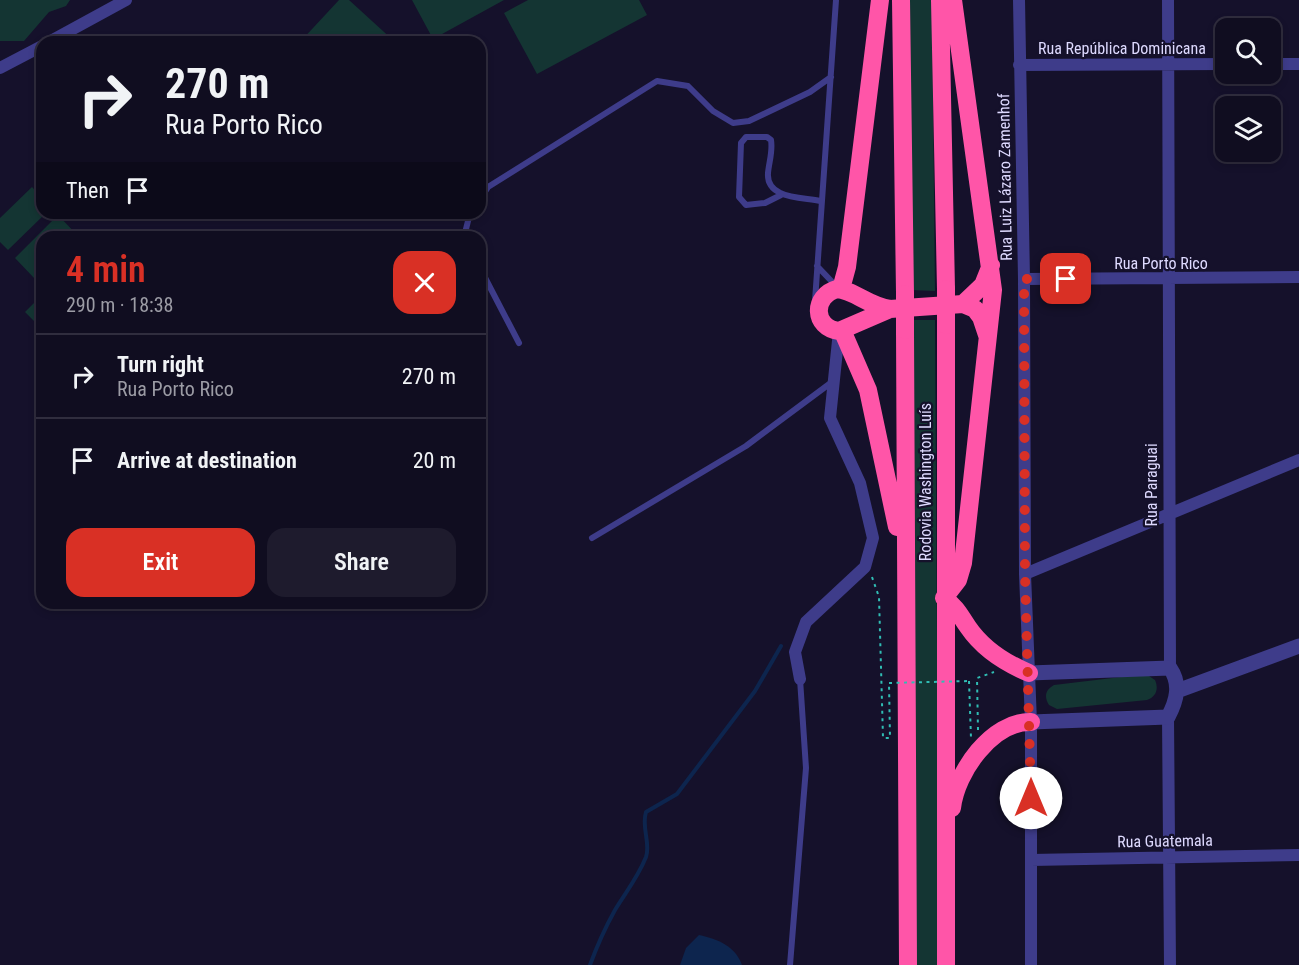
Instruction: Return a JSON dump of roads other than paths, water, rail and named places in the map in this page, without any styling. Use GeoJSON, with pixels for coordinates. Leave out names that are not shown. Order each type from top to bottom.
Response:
{"type":"FeatureCollection","features":[{"type":"Feature","properties":{"kind":"highway"},"geometry":{"type":"LineString","coordinates":[[841,289],[847,267],[880,0]]}},
{"type":"Feature","properties":{"kind":"highway","name":"Rodovia Washington Luís"},"geometry":{"type":"LineString","coordinates":[[901,0],[906,330],[905,658],[908,965]]}},
{"type":"Feature","properties":{"kind":"highway","name":"Rodovia Washington Luís"},"geometry":{"type":"LineString","coordinates":[[940,0],[946,289],[944,598],[946,965]]}},
{"type":"Feature","properties":{"kind":"highway"},"geometry":{"type":"LineString","coordinates":[[953,0],[993,290],[992,324],[987,335],[963,562],[957,580],[944,598],[959,609],[967,626],[986,647],[1012,666],[1029,673]]}},
{"type":"Feature","properties":{"kind":"highway"},"geometry":{"type":"LineString","coordinates":[[963,304],[982,285],[991,263]]}},
{"type":"Feature","properties":{"kind":"highway"},"geometry":{"type":"LineString","coordinates":[[890,309],[869,304],[841,289],[824,295],[820,301],[818,315],[826,327],[841,330],[864,318],[890,309],[963,304],[975,309],[981,317],[987,335]]}},
{"type":"Feature","properties":{"kind":"highway"},"geometry":{"type":"LineString","coordinates":[[841,330],[868,390],[896,519],[905,658]]}},
{"type":"Feature","properties":{"kind":"highway"},"geometry":{"type":"LineString","coordinates":[[946,867],[954,798],[960,779],[988,743],[1003,730],[1018,722],[1031,722]]}},
{"type":"Feature","properties":{"kind":"street"},"geometry":{"type":"LineString","coordinates":[[60,36],[126,0]]}},
{"type":"Feature","properties":{"kind":"street","name":"Rua Luiz Lázaro Zamenhof"},"geometry":{"type":"LineString","coordinates":[[1018,0],[1024,279],[1025,574],[1031,722],[1031,965]]}},
{"type":"Feature","properties":{"kind":"street","name":"Rua Paraguai"},"geometry":{"type":"LineString","coordinates":[[1168,0],[1170,668],[1176,677],[1177,691]]}},
{"type":"Feature","properties":{"kind":"street"},"geometry":{"type":"LineString","coordinates":[[0,68],[36,49]]}},
{"type":"Feature","properties":{"kind":"street","name":"Rua República Dominicana"},"geometry":{"type":"LineString","coordinates":[[1019,65],[1215,64]]}},
{"type":"Feature","properties":{"kind":"street"},"geometry":{"type":"LineString","coordinates":[[1281,64],[1299,64]]}},
{"type":"Feature","properties":{"kind":"street","name":"Rua Porto Rico"},"geometry":{"type":"LineString","coordinates":[[1024,279],[1169,280],[1299,277]]}},
{"type":"Feature","properties":{"kind":"street"},"geometry":{"type":"LineString","coordinates":[[800,679],[795,652],[806,622],[865,567],[873,538],[860,483],[830,418],[841,330]]}},
{"type":"Feature","properties":{"kind":"street"},"geometry":{"type":"LineString","coordinates":[[1025,574],[1299,460]]}},
{"type":"Feature","properties":{"kind":"street"},"geometry":{"type":"LineString","coordinates":[[1170,965],[1171,857],[1168,717],[1177,691],[1299,646]]}},
{"type":"Feature","properties":{"kind":"street"},"geometry":{"type":"LineString","coordinates":[[1029,673],[1170,668]]}},
{"type":"Feature","properties":{"kind":"street"},"geometry":{"type":"LineString","coordinates":[[1031,722],[1168,717]]}},
{"type":"Feature","properties":{"kind":"street","name":"Rua Guatemala"},"geometry":{"type":"LineString","coordinates":[[1031,860],[1299,855]]}},
{"type":"Feature","properties":{"kind":"lane"},"geometry":{"type":"LineString","coordinates":[[818,315],[814,290],[836,0]]}},
{"type":"Feature","properties":{"kind":"lane"},"geometry":{"type":"LineString","coordinates":[[486,190],[657,81],[688,86],[713,111],[733,123],[749,121],[810,92],[831,77]]}},
{"type":"Feature","properties":{"kind":"lane"},"geometry":{"type":"LineString","coordinates":[[781,195],[765,203],[746,205],[739,197],[741,143],[746,137],[767,136],[771,140],[768,177],[771,187],[781,195],[820,201]]}},
{"type":"Feature","properties":{"kind":"lane"},"geometry":{"type":"LineString","coordinates":[[817,266],[841,289]]}},
{"type":"Feature","properties":{"kind":"lane"},"geometry":{"type":"LineString","coordinates":[[486,280],[519,344]]}},
{"type":"Feature","properties":{"kind":"lane"},"geometry":{"type":"LineString","coordinates":[[592,538],[746,446],[833,381]]}},
{"type":"Feature","properties":{"kind":"lane"},"geometry":{"type":"LineString","coordinates":[[790,965],[806,768],[800,679]]}},
{"type":"Feature","properties":{"kind":"water"},"geometry":{"type":"Polygon","coordinates":[[[699,935],[725,944],[735,953],[742,965],[680,965],[686,948],[699,935]]]}},
{"type":"Feature","properties":{"kind":"waterway"},"geometry":{"type":"LineString","coordinates":[[590,965],[611,917],[636,878],[646,857],[646,812],[677,794],[755,691],[781,646]]}}]}
